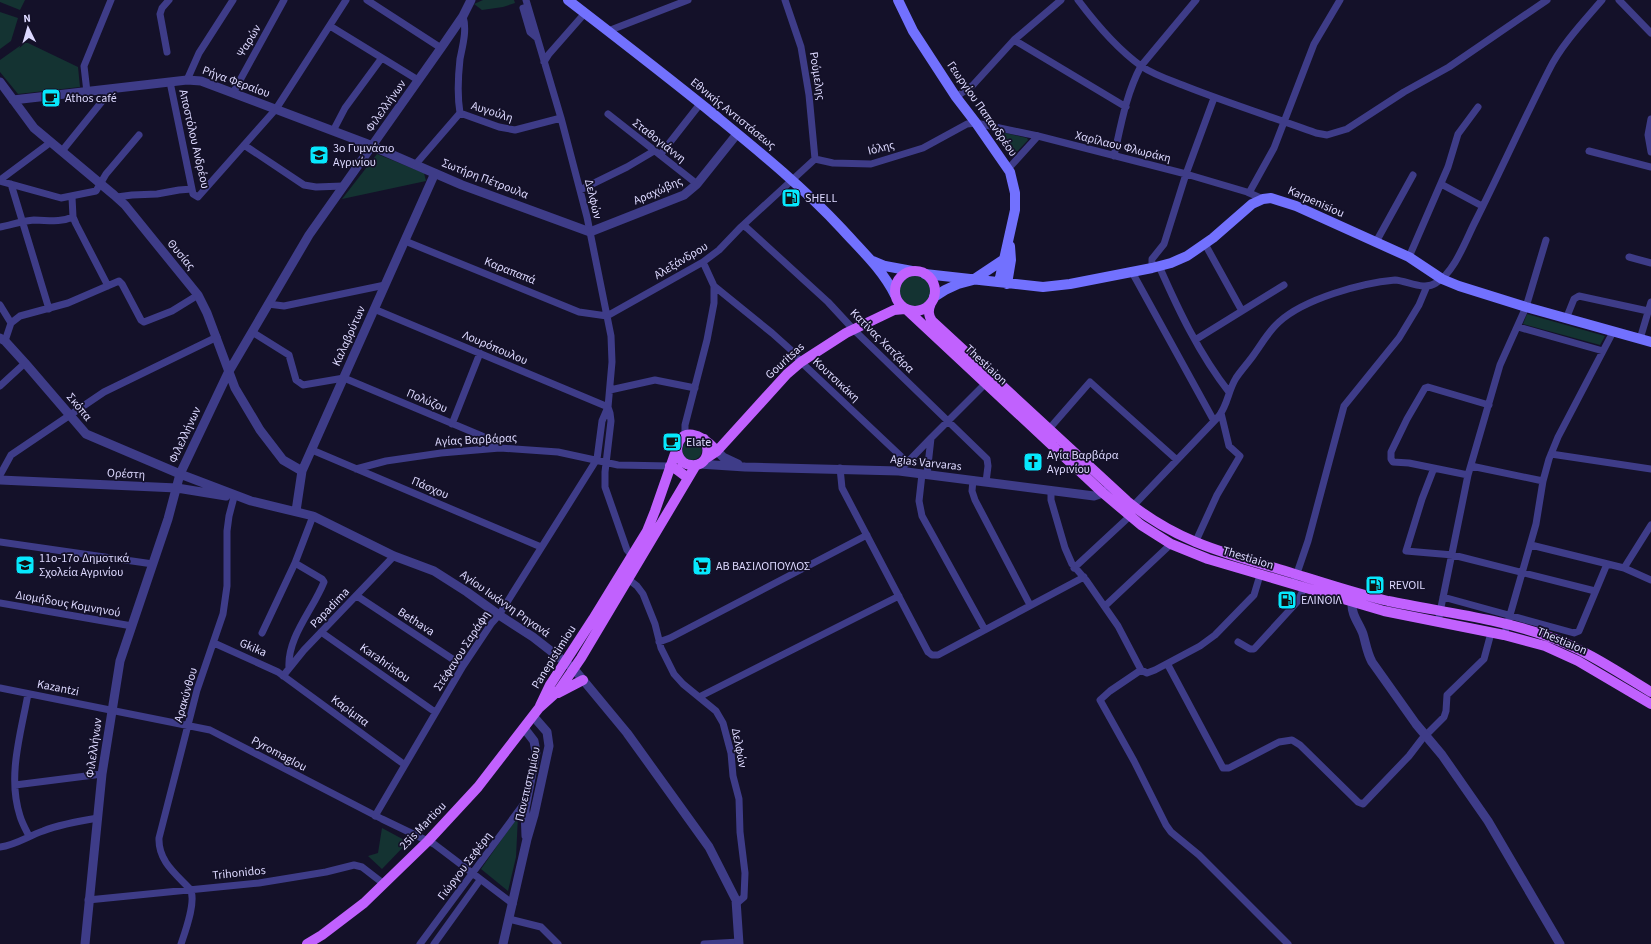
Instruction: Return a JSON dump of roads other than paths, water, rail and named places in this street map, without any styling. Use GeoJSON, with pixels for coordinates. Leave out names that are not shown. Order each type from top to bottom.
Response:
{"type":"FeatureCollection","features":[{"type":"Feature","properties":{"kind":"main road","name":"Εθνικής Αντιστάσεως"},"geometry":{"type":"LineString","coordinates":[[568,0],[700,104],[793,181],[827,213],[871,260],[889,282],[896,298]]}},
{"type":"Feature","properties":{"kind":"main road","name":"Γεωργίου Παπανδρέου"},"geometry":{"type":"LineString","coordinates":[[898,0],[913,32],[956,97],[1009,168],[1016,198],[1009,240]]}},
{"type":"Feature","properties":{"kind":"main road","name":"Karpenisiou"},"geometry":{"type":"LineString","coordinates":[[1263,199],[1271,198],[1283,201],[1376,242],[1409,257],[1442,278],[1469,290],[1566,319],[1651,342]]}},
{"type":"Feature","properties":{"kind":"main road"},"geometry":{"type":"LineString","coordinates":[[888,313],[892,309],[896,298],[897,282],[901,277],[912,271],[972,280],[1038,287],[1054,286],[1156,267],[1183,258],[1205,244],[1247,208],[1263,199]]}},
{"type":"Feature","properties":{"kind":"main road"},"geometry":{"type":"LineString","coordinates":[[1003,283],[1003,260],[1009,240]]}},
{"type":"Feature","properties":{"kind":"main road"},"geometry":{"type":"LineString","coordinates":[[1003,283],[1011,260],[1009,240]]}},
{"type":"Feature","properties":{"kind":"main road","name":"Εθνικής Αντιστάσεως"},"geometry":{"type":"LineString","coordinates":[[871,260],[885,266],[912,271]]}},
{"type":"Feature","properties":{"kind":"main road"},"geometry":{"type":"LineString","coordinates":[[896,298],[905,309],[920,311],[945,290],[972,280],[1003,260]]}},
{"type":"Feature","properties":{"kind":"main road"},"geometry":{"type":"LineString","coordinates":[[925,274],[934,284],[932,300]]}},
{"type":"Feature","properties":{"kind":"main road","name":"Thestiaion"},"geometry":{"type":"LineString","coordinates":[[932,300],[928,310],[929,317],[932,321],[1049,429],[1106,490]]}},
{"type":"Feature","properties":{"kind":"main road","name":"Gouritsas"},"geometry":{"type":"LineString","coordinates":[[700,462],[717,451],[787,374],[801,362],[823,346],[853,329],[888,313],[905,309]]}},
{"type":"Feature","properties":{"kind":"main road","name":"Thestiaion"},"geometry":{"type":"LineString","coordinates":[[905,309],[1157,536],[1171,544],[1208,559],[1384,611],[1526,640],[1562,653],[1578,661],[1651,704]]}},
{"type":"Feature","properties":{"kind":"main road"},"geometry":{"type":"LineString","coordinates":[[704,439],[708,449],[700,462],[685,464],[678,456],[678,445],[685,436],[695,434],[704,439],[717,451]]}},
{"type":"Feature","properties":{"kind":"main road","name":"Panepistimiou"},"geometry":{"type":"LineString","coordinates":[[635,558],[652,520],[678,445]]}},
{"type":"Feature","properties":{"kind":"main road","name":"Panepistimiou"},"geometry":{"type":"LineString","coordinates":[[536,712],[555,695],[574,669],[635,558],[700,462]]}},
{"type":"Feature","properties":{"kind":"main road"},"geometry":{"type":"LineString","coordinates":[[670,466],[688,478]]}},
{"type":"Feature","properties":{"kind":"main road","name":"Thestiaion"},"geometry":{"type":"LineString","coordinates":[[1131,511],[1195,543],[1234,556],[1387,600],[1440,610],[1508,620],[1566,644],[1651,692]]}},
{"type":"Feature","properties":{"kind":"main road","name":"Panepistimiou"},"geometry":{"type":"LineString","coordinates":[[536,712],[550,685],[624,577]]}},
{"type":"Feature","properties":{"kind":"main road"},"geometry":{"type":"LineString","coordinates":[[1384,611],[1387,600]]}},
{"type":"Feature","properties":{"kind":"main road"},"geometry":{"type":"LineString","coordinates":[[555,695],[583,680]]}},
{"type":"Feature","properties":{"kind":"main road","name":"25is Martiou"},"geometry":{"type":"LineString","coordinates":[[307,944],[348,916],[384,884],[428,841],[478,787],[536,712]]}},
{"type":"Feature","properties":{"kind":"street"},"geometry":{"type":"LineString","coordinates":[[87,92],[84,66],[111,0]]}},
{"type":"Feature","properties":{"kind":"street"},"geometry":{"type":"LineString","coordinates":[[167,52],[160,14],[162,8],[169,0]]}},
{"type":"Feature","properties":{"kind":"street"},"geometry":{"type":"LineString","coordinates":[[186,80],[199,53],[233,0]]}},
{"type":"Feature","properties":{"kind":"street","name":"Ψαρών"},"geometry":{"type":"LineString","coordinates":[[233,93],[284,0]]}},
{"type":"Feature","properties":{"kind":"street"},"geometry":{"type":"LineString","coordinates":[[343,186],[316,187],[304,185],[244,145],[276,109],[346,0]]}},
{"type":"Feature","properties":{"kind":"street"},"geometry":{"type":"LineString","coordinates":[[367,0],[441,48]]}},
{"type":"Feature","properties":{"kind":"street","name":"Φιλελλήνων"},"geometry":{"type":"LineString","coordinates":[[84,944],[102,774],[122,653],[153,564],[180,474],[229,372],[309,235],[441,48],[472,0]]}},
{"type":"Feature","properties":{"kind":"street"},"geometry":{"type":"LineString","coordinates":[[521,0],[530,32],[536,37]]}},
{"type":"Feature","properties":{"kind":"street","name":"Δελφών"},"geometry":{"type":"LineString","coordinates":[[526,0],[561,118],[580,190],[607,316],[612,356],[610,390],[608,407],[602,421],[597,459]]}},
{"type":"Feature","properties":{"kind":"street"},"geometry":{"type":"LineString","coordinates":[[608,31],[688,0]]}},
{"type":"Feature","properties":{"kind":"street","name":"Ρούμελης"},"geometry":{"type":"LineString","coordinates":[[785,0],[801,47],[809,94],[815,159]]}},
{"type":"Feature","properties":{"kind":"street"},"geometry":{"type":"LineString","coordinates":[[956,97],[981,77],[1014,40],[1061,0]]}},
{"type":"Feature","properties":{"kind":"street"},"geometry":{"type":"LineString","coordinates":[[1078,0],[1100,28],[1141,66],[1153,73],[1214,98],[1316,133],[1327,135],[1347,129],[1404,92],[1461,59],[1547,0]]}},
{"type":"Feature","properties":{"kind":"street"},"geometry":{"type":"LineString","coordinates":[[1114,156],[1133,82],[1141,66],[1196,0]]}},
{"type":"Feature","properties":{"kind":"street"},"geometry":{"type":"LineString","coordinates":[[1249,193],[1274,148],[1283,121],[1314,44],[1340,0]]}},
{"type":"Feature","properties":{"kind":"street"},"geometry":{"type":"LineString","coordinates":[[1074,568],[1131,511],[1221,413],[1226,405],[1229,392],[1238,375],[1273,328],[1282,319],[1306,305],[1335,293],[1390,281],[1405,281],[1427,286],[1434,284],[1442,278],[1452,267],[1549,69],[1602,0]]}},
{"type":"Feature","properties":{"kind":"street"},"geometry":{"type":"LineString","coordinates":[[1619,0],[1651,33]]}},
{"type":"Feature","properties":{"kind":"street"},"geometry":{"type":"LineString","coordinates":[[544,62],[549,54],[585,13]]}},
{"type":"Feature","properties":{"kind":"street"},"geometry":{"type":"LineString","coordinates":[[460,113],[458,90],[460,61],[466,28],[463,16]]}},
{"type":"Feature","properties":{"kind":"street"},"geometry":{"type":"LineString","coordinates":[[330,26],[381,59],[418,80]]}},
{"type":"Feature","properties":{"kind":"street"},"geometry":{"type":"LineString","coordinates":[[1014,40],[1126,107]]}},
{"type":"Feature","properties":{"kind":"street"},"geometry":{"type":"LineString","coordinates":[[333,131],[345,108],[381,59]]}},
{"type":"Feature","properties":{"kind":"street","name":"Ρήγα Φεραίου"},"geometry":{"type":"LineString","coordinates":[[14,100],[186,80],[201,81],[372,146]]}},
{"type":"Feature","properties":{"kind":"street","name":"Θυσίας"},"geometry":{"type":"LineString","coordinates":[[0,82],[34,128],[117,197],[198,295],[217,337],[229,372],[243,403],[279,456],[286,463],[302,471]]}},
{"type":"Feature","properties":{"kind":"street","name":"Αποστόλου Ανδρέου"},"geometry":{"type":"LineString","coordinates":[[170,82],[194,196],[200,196],[244,145]]}},
{"type":"Feature","properties":{"kind":"street"},"geometry":{"type":"LineString","coordinates":[[62,151],[112,89]]}},
{"type":"Feature","properties":{"kind":"street"},"geometry":{"type":"LineString","coordinates":[[1214,98],[1186,174],[1164,244],[1152,259],[1195,340],[1229,392]]}},
{"type":"Feature","properties":{"kind":"street"},"geometry":{"type":"LineString","coordinates":[[580,190],[657,153],[700,104]]}},
{"type":"Feature","properties":{"kind":"street"},"geometry":{"type":"LineString","coordinates":[[1409,257],[1450,161],[1458,134],[1478,107]]}},
{"type":"Feature","properties":{"kind":"street","name":"Αυγούλη"},"geometry":{"type":"LineString","coordinates":[[415,165],[460,113],[499,127],[515,130],[561,118]]}},
{"type":"Feature","properties":{"kind":"street","name":"Σταθογιάννη"},"geometry":{"type":"LineString","coordinates":[[608,114],[697,184]]}},
{"type":"Feature","properties":{"kind":"street","name":"Ιόλης"},"geometry":{"type":"LineString","coordinates":[[815,159],[833,162],[871,164],[923,148],[967,124],[976,122]]}},
{"type":"Feature","properties":{"kind":"street","name":"Χαρίλαου Φλωράκη"},"geometry":{"type":"LineString","coordinates":[[976,122],[1038,136],[1186,174],[1249,193],[1263,199]]}},
{"type":"Feature","properties":{"kind":"street"},"geometry":{"type":"LineString","coordinates":[[1650,123],[1648,139],[1651,152]]}},
{"type":"Feature","properties":{"kind":"street","name":"Αραχώβης"},"geometry":{"type":"LineString","coordinates":[[590,232],[684,195],[697,184],[737,134]]}},
{"type":"Feature","properties":{"kind":"street"},"geometry":{"type":"LineString","coordinates":[[0,181],[61,198],[97,191],[106,174],[140,135]]}},
{"type":"Feature","properties":{"kind":"street"},"geometry":{"type":"LineString","coordinates":[[1009,168],[1038,136]]}},
{"type":"Feature","properties":{"kind":"street"},"geometry":{"type":"LineString","coordinates":[[0,181],[50,142]]}},
{"type":"Feature","properties":{"kind":"street","name":"Σωτήρη Πέτρουλα"},"geometry":{"type":"LineString","coordinates":[[372,146],[488,195],[590,232]]}},
{"type":"Feature","properties":{"kind":"street"},"geometry":{"type":"LineString","coordinates":[[1589,151],[1651,167]]}},
{"type":"Feature","properties":{"kind":"street"},"geometry":{"type":"LineString","coordinates":[[793,181],[815,159]]}},
{"type":"Feature","properties":{"kind":"street","name":"Καλαβρύτων"},"geometry":{"type":"LineString","coordinates":[[296,511],[302,471],[435,173]]}},
{"type":"Feature","properties":{"kind":"street"},"geometry":{"type":"LineString","coordinates":[[1376,242],[1413,175]]}},
{"type":"Feature","properties":{"kind":"street","name":"Αλεξάνδρου"},"geometry":{"type":"LineString","coordinates":[[607,316],[703,262],[717,252],[741,227],[793,181]]}},
{"type":"Feature","properties":{"kind":"street"},"geometry":{"type":"LineString","coordinates":[[11,184],[49,309]]}},
{"type":"Feature","properties":{"kind":"street"},"geometry":{"type":"LineString","coordinates":[[1440,184],[1482,206]]}},
{"type":"Feature","properties":{"kind":"street"},"geometry":{"type":"LineString","coordinates":[[117,197],[157,194],[192,189]]}},
{"type":"Feature","properties":{"kind":"street"},"geometry":{"type":"LineString","coordinates":[[72,196],[73,217],[108,286]]}},
{"type":"Feature","properties":{"kind":"street"},"geometry":{"type":"LineString","coordinates":[[0,228],[35,220],[56,222],[73,217]]}},
{"type":"Feature","properties":{"kind":"street","name":"Κατίνας Χατζάρα"},"geometry":{"type":"LineString","coordinates":[[741,227],[744,226],[747,228],[828,302],[853,329],[987,459],[986,482]]}},
{"type":"Feature","properties":{"kind":"street","name":"Καραπαπά"},"geometry":{"type":"LineString","coordinates":[[405,240],[579,312],[607,316]]}},
{"type":"Feature","properties":{"kind":"street"},"geometry":{"type":"LineString","coordinates":[[1438,622],[1453,555],[1468,474],[1500,365],[1526,307],[1546,240]]}},
{"type":"Feature","properties":{"kind":"street"},"geometry":{"type":"LineString","coordinates":[[1205,244],[1242,311]]}},
{"type":"Feature","properties":{"kind":"street"},"geometry":{"type":"LineString","coordinates":[[1629,257],[1651,263]]}},
{"type":"Feature","properties":{"kind":"street","name":"Κουτσικάκη"},"geometry":{"type":"LineString","coordinates":[[703,262],[714,286],[767,328],[907,462]]}},
{"type":"Feature","properties":{"kind":"street"},"geometry":{"type":"LineString","coordinates":[[1132,272],[1214,421]]}},
{"type":"Feature","properties":{"kind":"street"},"geometry":{"type":"LineString","coordinates":[[2,340],[11,323],[23,314],[49,309],[68,303],[115,282],[121,282],[141,320],[144,322],[172,311],[198,295]]}},
{"type":"Feature","properties":{"kind":"street"},"geometry":{"type":"LineString","coordinates":[[268,304],[284,306],[385,285]]}},
{"type":"Feature","properties":{"kind":"street"},"geometry":{"type":"LineString","coordinates":[[1195,340],[1284,285]]}},
{"type":"Feature","properties":{"kind":"street"},"geometry":{"type":"LineString","coordinates":[[685,436],[685,425],[707,340],[714,303],[714,286]]}},
{"type":"Feature","properties":{"kind":"street"},"geometry":{"type":"LineString","coordinates":[[1294,585],[1308,541],[1344,406],[1399,338],[1419,305],[1427,286]]}},
{"type":"Feature","properties":{"kind":"street"},"geometry":{"type":"LineString","coordinates":[[1566,319],[1574,299],[1579,296],[1648,312]]}},
{"type":"Feature","properties":{"kind":"street"},"geometry":{"type":"LineString","coordinates":[[1640,339],[1651,302]]}},
{"type":"Feature","properties":{"kind":"street"},"geometry":{"type":"LineString","coordinates":[[0,305],[11,323]]}},
{"type":"Feature","properties":{"kind":"street","name":"Λουρόπουλου"},"geometry":{"type":"LineString","coordinates":[[374,309],[608,407]]}},
{"type":"Feature","properties":{"kind":"street"},"geometry":{"type":"LineString","coordinates":[[1518,327],[1603,351]]}},
{"type":"Feature","properties":{"kind":"street"},"geometry":{"type":"LineString","coordinates":[[252,332],[289,355],[296,380],[303,385],[344,378]]}},
{"type":"Feature","properties":{"kind":"street"},"geometry":{"type":"LineString","coordinates":[[1504,635],[1531,545],[1543,480],[1551,454],[1558,437],[1613,332]]}},
{"type":"Feature","properties":{"kind":"street"},"geometry":{"type":"LineString","coordinates":[[0,475],[11,454],[104,392],[217,337]]}},
{"type":"Feature","properties":{"kind":"street","name":"Σκόπα"},"geometry":{"type":"LineString","coordinates":[[2,340],[25,363],[86,434],[180,474]]}},
{"type":"Feature","properties":{"kind":"street"},"geometry":{"type":"LineString","coordinates":[[452,424],[480,353]]}},
{"type":"Feature","properties":{"kind":"street"},"geometry":{"type":"LineString","coordinates":[[0,386],[25,363]]}},
{"type":"Feature","properties":{"kind":"street","name":"Πολύζου"},"geometry":{"type":"LineString","coordinates":[[344,378],[482,436],[500,448]]}},
{"type":"Feature","properties":{"kind":"street"},"geometry":{"type":"LineString","coordinates":[[610,390],[655,380],[695,388]]}},
{"type":"Feature","properties":{"kind":"street"},"geometry":{"type":"LineString","coordinates":[[1049,429],[1090,382],[1177,460]]}},
{"type":"Feature","properties":{"kind":"street"},"geometry":{"type":"LineString","coordinates":[[899,471],[986,383]]}},
{"type":"Feature","properties":{"kind":"street"},"geometry":{"type":"LineString","coordinates":[[1468,474],[1395,462],[1391,458],[1391,452],[1422,390],[1428,387],[1489,405]]}},
{"type":"Feature","properties":{"kind":"street","name":"Δελφών"},"geometry":{"type":"LineString","coordinates":[[608,407],[611,421],[605,478],[606,486],[624,543],[635,558]]}},
{"type":"Feature","properties":{"kind":"street"},"geometry":{"type":"LineString","coordinates":[[1195,543],[1217,495],[1240,456],[1229,446],[1221,413]]}},
{"type":"Feature","properties":{"kind":"street"},"geometry":{"type":"LineString","coordinates":[[931,438],[919,501],[922,516],[985,630]]}},
{"type":"Feature","properties":{"kind":"street","name":"Αγίας Βαρβάρας"},"geometry":{"type":"LineString","coordinates":[[356,469],[386,461],[434,454],[500,448],[548,450],[597,459],[618,465],[670,466]]}},
{"type":"Feature","properties":{"kind":"street","name":"Πάσχου"},"geometry":{"type":"LineString","coordinates":[[312,450],[541,546]]}},
{"type":"Feature","properties":{"kind":"street","name":"Agias Varvaras"},"geometry":{"type":"LineString","coordinates":[[717,451],[733,463],[745,467]]}},
{"type":"Feature","properties":{"kind":"street"},"geometry":{"type":"LineString","coordinates":[[1551,454],[1651,469]]}},
{"type":"Feature","properties":{"kind":"street","name":"Στέφανου Σαράφη"},"geometry":{"type":"LineString","coordinates":[[375,816],[464,666],[491,624],[499,615],[597,459]]}},
{"type":"Feature","properties":{"kind":"street","name":"Agias Varvaras"},"geometry":{"type":"LineString","coordinates":[[700,462],[745,467],[840,468],[899,471],[1094,496],[1106,490]]}},
{"type":"Feature","properties":{"kind":"street"},"geometry":{"type":"LineString","coordinates":[[1471,466],[1543,480]]}},
{"type":"Feature","properties":{"kind":"street"},"geometry":{"type":"LineString","coordinates":[[840,468],[842,488],[928,652],[932,655],[938,655],[1084,577]]}},
{"type":"Feature","properties":{"kind":"street"},"geometry":{"type":"LineString","coordinates":[[1434,468],[1422,499],[1406,551],[1453,555],[1596,591]]}},
{"type":"Feature","properties":{"kind":"street"},"geometry":{"type":"LineString","coordinates":[[588,474],[596,469],[600,470],[604,474],[605,478]]}},
{"type":"Feature","properties":{"kind":"street","name":"Αγίου Ιωάννη Ρηγανά"},"geometry":{"type":"LineString","coordinates":[[180,474],[251,501],[313,516],[394,556],[441,575],[533,637],[574,669],[627,733],[702,836],[737,903],[739,943]]}},
{"type":"Feature","properties":{"kind":"street","name":"Ορέστη"},"geometry":{"type":"LineString","coordinates":[[0,480],[177,488],[251,501]]}},
{"type":"Feature","properties":{"kind":"street"},"geometry":{"type":"LineString","coordinates":[[973,480],[972,492],[975,500],[1030,605]]}},
{"type":"Feature","properties":{"kind":"street"},"geometry":{"type":"LineString","coordinates":[[1051,491],[1051,500],[1065,548],[1074,568],[1084,577],[1105,606],[1122,632],[1141,670],[1150,673],[1168,665],[1216,635],[1254,595],[1260,575]]}},
{"type":"Feature","properties":{"kind":"street","name":"Αρακύνθου"},"geometry":{"type":"LineString","coordinates":[[190,889],[166,864],[159,843],[160,833],[201,677],[221,624],[227,586],[227,531],[234,497]]}},
{"type":"Feature","properties":{"kind":"street"},"geometry":{"type":"LineString","coordinates":[[262,633],[295,563],[313,516]]}},
{"type":"Feature","properties":{"kind":"street"},"geometry":{"type":"LineString","coordinates":[[1624,568],[1651,525]]}},
{"type":"Feature","properties":{"kind":"street"},"geometry":{"type":"LineString","coordinates":[[660,642],[867,535]]}},
{"type":"Feature","properties":{"kind":"street"},"geometry":{"type":"LineString","coordinates":[[0,542],[153,564]]}},
{"type":"Feature","properties":{"kind":"street"},"geometry":{"type":"LineString","coordinates":[[1105,606],[1171,544]]}},
{"type":"Feature","properties":{"kind":"street"},"geometry":{"type":"LineString","coordinates":[[1531,545],[1624,568],[1651,580]]}},
{"type":"Feature","properties":{"kind":"street","name":"Papadima"},"geometry":{"type":"LineString","coordinates":[[283,676],[321,632],[394,556]]}},
{"type":"Feature","properties":{"kind":"street"},"geometry":{"type":"LineString","coordinates":[[289,668],[289,656],[294,640],[324,582],[322,579],[295,563]]}},
{"type":"Feature","properties":{"kind":"street"},"geometry":{"type":"LineString","coordinates":[[1443,597],[1508,620],[1577,633],[1607,564]]}},
{"type":"Feature","properties":{"kind":"street","name":"Δελφών"},"geometry":{"type":"LineString","coordinates":[[624,577],[637,586],[643,594],[655,624],[666,660],[674,674],[683,684],[716,711],[726,730],[738,800],[745,877],[744,897],[737,903]]}},
{"type":"Feature","properties":{"kind":"street"},"geometry":{"type":"LineString","coordinates":[[1238,642],[1250,649],[1254,649],[1298,601],[1304,588]]}},
{"type":"Feature","properties":{"kind":"street","name":"Bethava"},"geometry":{"type":"LineString","coordinates":[[357,596],[464,666]]}},
{"type":"Feature","properties":{"kind":"street"},"geometry":{"type":"LineString","coordinates":[[699,697],[899,596]]}},
{"type":"Feature","properties":{"kind":"street"},"geometry":{"type":"LineString","coordinates":[[1352,602],[1352,612],[1363,634],[1369,657],[1425,736],[1442,755],[1496,833],[1560,944]]}},
{"type":"Feature","properties":{"kind":"street","name":"Διομήδους Κομνηνού"},"geometry":{"type":"LineString","coordinates":[[0,603],[132,626]]}},
{"type":"Feature","properties":{"kind":"street","name":"Karahristou"},"geometry":{"type":"LineString","coordinates":[[321,632],[436,712]]}},
{"type":"Feature","properties":{"kind":"street"},"geometry":{"type":"LineString","coordinates":[[1168,665],[1221,765],[1226,769],[1283,741],[1292,740],[1300,745],[1355,799],[1363,804],[1409,756],[1445,715],[1446,697],[1448,693],[1484,659],[1491,633]]}},
{"type":"Feature","properties":{"kind":"street","name":"Gkika"},"geometry":{"type":"LineString","coordinates":[[214,643],[268,666],[283,676]]}},
{"type":"Feature","properties":{"kind":"street"},"geometry":{"type":"LineString","coordinates":[[1141,670],[1110,691],[1100,700],[1134,761],[1166,825],[1171,832],[1199,855],[1288,944]]}},
{"type":"Feature","properties":{"kind":"street","name":"Καρίμπα"},"geometry":{"type":"LineString","coordinates":[[283,676],[405,765]]}},
{"type":"Feature","properties":{"kind":"street","name":"Kazantzi"},"geometry":{"type":"LineString","coordinates":[[0,688],[112,710]]}},
{"type":"Feature","properties":{"kind":"street"},"geometry":{"type":"LineString","coordinates":[[28,694],[15,763],[15,785],[20,818],[29,836]]}},
{"type":"Feature","properties":{"kind":"street","name":"Pyromaglou"},"geometry":{"type":"LineString","coordinates":[[112,710],[188,725],[216,733],[375,816],[428,841],[443,850],[472,874],[513,904]]}},
{"type":"Feature","properties":{"kind":"street","name":"Πανεπιστημίου"},"geometry":{"type":"LineString","coordinates":[[503,944],[549,746],[547,732],[536,712]]}},
{"type":"Feature","properties":{"kind":"street","name":"Πανεπιστημίου"},"geometry":{"type":"LineString","coordinates":[[524,728],[534,741],[536,752],[527,800],[525,820],[527,839]]}},
{"type":"Feature","properties":{"kind":"street"},"geometry":{"type":"LineString","coordinates":[[15,785],[102,774]]}},
{"type":"Feature","properties":{"kind":"street","name":"Γιώργου Σεφέρη"},"geometry":{"type":"LineString","coordinates":[[420,944],[527,800]]}},
{"type":"Feature","properties":{"kind":"street"},"geometry":{"type":"LineString","coordinates":[[0,847],[11,845],[29,836],[58,825],[98,818]]}},
{"type":"Feature","properties":{"kind":"street","name":"Trihonidos"},"geometry":{"type":"LineString","coordinates":[[88,900],[290,878],[354,865],[362,867],[384,884]]}},
{"type":"Feature","properties":{"kind":"street","name":"Γιώργου Σεφέρη"},"geometry":{"type":"LineString","coordinates":[[434,944],[480,880]]}},
{"type":"Feature","properties":{"kind":"street"},"geometry":{"type":"LineString","coordinates":[[180,944],[184,934],[191,904],[192,893],[190,889]]}},
{"type":"Feature","properties":{"kind":"street"},"geometry":{"type":"LineString","coordinates":[[509,919],[541,927],[558,944]]}},
{"type":"Feature","properties":{"kind":"street"},"geometry":{"type":"LineString","coordinates":[[704,944],[739,943]]}},
{"type":"Feature","properties":{"kind":"place","name":"Athos café"},"geometry":{"type":"Point","coordinates":[51,98]}},
{"type":"Feature","properties":{"kind":"place","name":"3ο Γυμνάσιο Αγρινίου"},"geometry":{"type":"Point","coordinates":[319,155]}},
{"type":"Feature","properties":{"kind":"place","name":"SHELL"},"geometry":{"type":"Point","coordinates":[791,198]}},
{"type":"Feature","properties":{"kind":"place","name":"Elate"},"geometry":{"type":"Point","coordinates":[672,442]}},
{"type":"Feature","properties":{"kind":"place","name":"Αγία Βαρβάρα Αγρινίου"},"geometry":{"type":"Point","coordinates":[1033,462]}},
{"type":"Feature","properties":{"kind":"place","name":"11ο-17ο Δημοτικά Σχολεία Αγρινίου"},"geometry":{"type":"Point","coordinates":[25,565]}},
{"type":"Feature","properties":{"kind":"place","name":"ΑΒ ΒΑΣΙΛΟΠΟΥΛΟΣ"},"geometry":{"type":"Point","coordinates":[702,566]}},
{"type":"Feature","properties":{"kind":"place","name":"REVOIL"},"geometry":{"type":"Point","coordinates":[1375,585]}},
{"type":"Feature","properties":{"kind":"place","name":"ΕΛΙΝΟΙΛ"},"geometry":{"type":"Point","coordinates":[1287,600]}}]}
